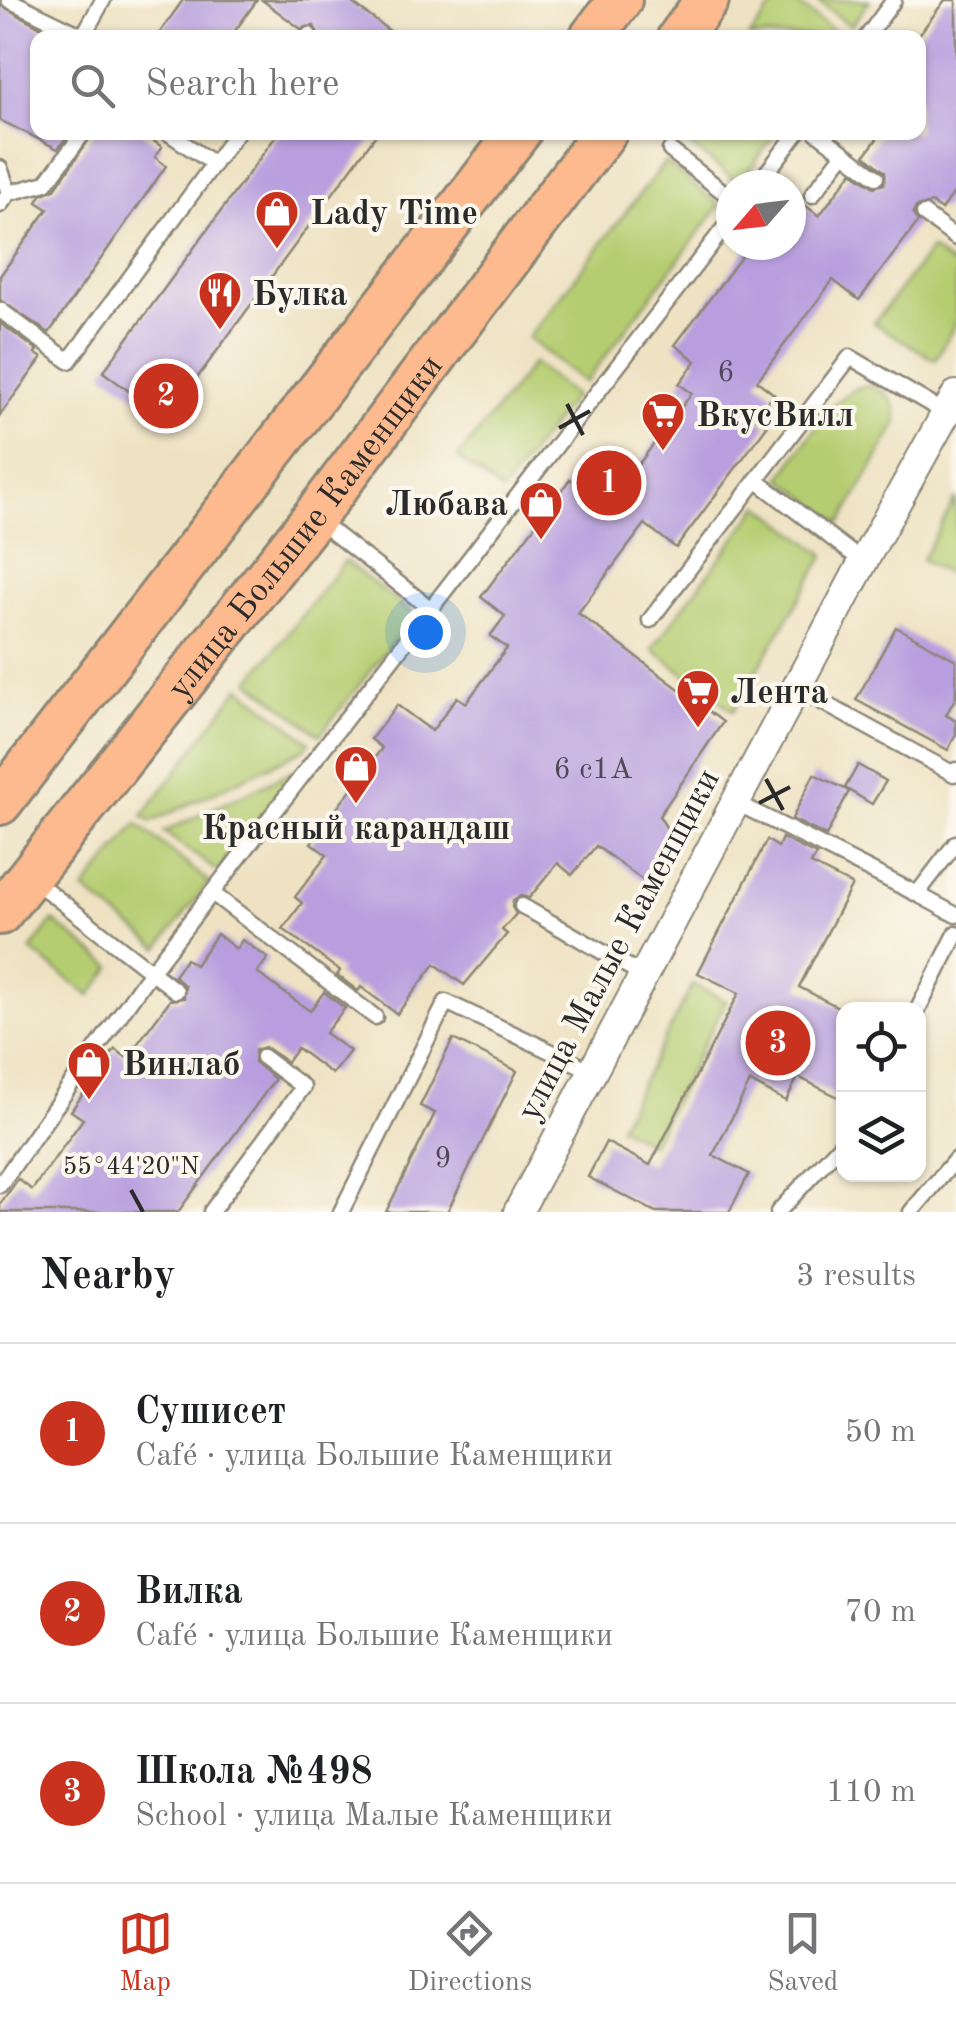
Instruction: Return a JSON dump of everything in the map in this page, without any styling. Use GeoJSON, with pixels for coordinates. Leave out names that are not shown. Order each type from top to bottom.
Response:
{"type":"FeatureCollection","features":[{"type":"Feature","properties":{"kind":"main road"},"geometry":{"type":"LineString","coordinates":[[598,30],[620,0]]}},
{"type":"Feature","properties":{"kind":"main road","name":"улица Большие Каменщики"},"geometry":{"type":"LineString","coordinates":[[0,803],[512,140]]}},
{"type":"Feature","properties":{"kind":"main road","name":"улица Большие Каменщики"},"geometry":{"type":"LineString","coordinates":[[0,913],[314,517],[599,140]]}},
{"type":"Feature","properties":{"kind":"street","name":"улица Малые Каменщики"},"geometry":{"type":"LineString","coordinates":[[518,1212],[863,562],[953,409]]}},
{"type":"Feature","properties":{"kind":"lane"},"geometry":{"type":"LineString","coordinates":[[9,0],[71,30]]}},
{"type":"Feature","properties":{"kind":"lane"},"geometry":{"type":"LineString","coordinates":[[86,30],[103,0]]}},
{"type":"Feature","properties":{"kind":"lane"},"geometry":{"type":"LineString","coordinates":[[872,30],[894,0]]}},
{"type":"Feature","properties":{"kind":"lane"},"geometry":{"type":"LineString","coordinates":[[0,168],[4,199],[46,183],[78,140]]}},
{"type":"Feature","properties":{"kind":"lane"},"geometry":{"type":"LineString","coordinates":[[179,140],[214,164]]}},
{"type":"Feature","properties":{"kind":"lane"},"geometry":{"type":"LineString","coordinates":[[0,310],[70,362],[231,140]]}},
{"type":"Feature","properties":{"kind":"lane"},"geometry":{"type":"LineString","coordinates":[[769,170],[792,140]]}},
{"type":"Feature","properties":{"kind":"lane"},"geometry":{"type":"LineString","coordinates":[[827,140],[876,177]]}},
{"type":"Feature","properties":{"kind":"lane"},"geometry":{"type":"LineString","coordinates":[[670,150],[716,186]]}},
{"type":"Feature","properties":{"kind":"lane"},"geometry":{"type":"LineString","coordinates":[[812,196],[844,153]]}},
{"type":"Feature","properties":{"kind":"lane"},"geometry":{"type":"LineString","coordinates":[[924,214],[956,238]]}},
{"type":"Feature","properties":{"kind":"lane"},"geometry":{"type":"LineString","coordinates":[[0,1184],[151,972],[716,238]]}},
{"type":"Feature","properties":{"kind":"lane"},"geometry":{"type":"LineString","coordinates":[[650,620],[850,357],[953,409]]}},
{"type":"Feature","properties":{"kind":"lane"},"geometry":{"type":"LineString","coordinates":[[756,480],[863,562]]}},
{"type":"Feature","properties":{"kind":"lane"},"geometry":{"type":"LineString","coordinates":[[314,517],[431,609]]}},
{"type":"Feature","properties":{"kind":"lane"},"geometry":{"type":"LineString","coordinates":[[796,688],[954,774],[956,770]]}},
{"type":"Feature","properties":{"kind":"lane"},"geometry":{"type":"LineString","coordinates":[[735,802],[956,915]]}},
{"type":"Feature","properties":{"kind":"lane"},"geometry":{"type":"LineString","coordinates":[[917,894],[956,843]]}},
{"type":"Feature","properties":{"kind":"lane"},"geometry":{"type":"LineString","coordinates":[[30,877],[176,991]]}},
{"type":"Feature","properties":{"kind":"lane"},"geometry":{"type":"LineString","coordinates":[[212,893],[375,1016]]}},
{"type":"Feature","properties":{"kind":"lane"},"geometry":{"type":"LineString","coordinates":[[522,906],[643,975]]}},
{"type":"Feature","properties":{"kind":"lane"},"geometry":{"type":"LineString","coordinates":[[922,1002],[956,934]]}},
{"type":"Feature","properties":{"kind":"lane"},"geometry":{"type":"LineString","coordinates":[[340,1212],[446,1002],[592,1071]]}},
{"type":"Feature","properties":{"kind":"lane"},"geometry":{"type":"LineString","coordinates":[[211,1212],[303,1087],[263,1057]]}},
{"type":"Feature","properties":{"kind":"lane"},"geometry":{"type":"LineString","coordinates":[[778,1212],[836,1150]]}},
{"type":"Feature","properties":{"kind":"lane"},"geometry":{"type":"LineString","coordinates":[[911,1212],[956,1160]]}},
{"type":"Feature","properties":{"kind":"green space"},"geometry":{"type":"Polygon","coordinates":[[[778,0],[792,0],[833,30],[754,30],[778,0]]]}},
{"type":"Feature","properties":{"kind":"green space"},"geometry":{"type":"Polygon","coordinates":[[[816,0],[870,0],[851,26],[816,0]]]}},
{"type":"Feature","properties":{"kind":"green space"},"geometry":{"type":"Polygon","coordinates":[[[683,140],[770,140],[748,170],[722,170],[683,140]]]}},
{"type":"Feature","properties":{"kind":"green space"},"geometry":{"type":"Polygon","coordinates":[[[665,162],[716,202],[716,210],[585,383],[528,338],[665,162]]]}},
{"type":"Feature","properties":{"kind":"green space"},"geometry":{"type":"Polygon","coordinates":[[[931,249],[956,268],[956,323],[935,360],[874,323],[931,249]]]}},
{"type":"Feature","properties":{"kind":"green space"},"geometry":{"type":"Polygon","coordinates":[[[533,363],[574,396],[502,492],[458,458],[533,363]]]}},
{"type":"Feature","properties":{"kind":"green space"},"geometry":{"type":"Polygon","coordinates":[[[866,385],[890,397],[897,423],[841,523],[781,478],[830,410],[854,389],[866,385]]]}},
{"type":"Feature","properties":{"kind":"green space"},"geometry":{"type":"Polygon","coordinates":[[[956,498],[956,579],[922,560],[956,498]]]}},
{"type":"Feature","properties":{"kind":"green space"},"geometry":{"type":"Polygon","coordinates":[[[760,505],[825,555],[733,711],[652,649],[760,505]]]}},
{"type":"Feature","properties":{"kind":"green space"},"geometry":{"type":"Polygon","coordinates":[[[345,561],[414,615],[320,735],[250,681],[345,561]]]}},
{"type":"Feature","properties":{"kind":"green space"},"geometry":{"type":"Polygon","coordinates":[[[240,687],[310,742],[305,749],[151,822],[143,816],[240,687]]]}},
{"type":"Feature","properties":{"kind":"green space"},"geometry":{"type":"Polygon","coordinates":[[[297,769],[218,872],[164,832],[297,769]]]}},
{"type":"Feature","properties":{"kind":"green space"},"geometry":{"type":"Polygon","coordinates":[[[137,824],[209,882],[159,948],[84,890],[137,824]]]}},
{"type":"Feature","properties":{"kind":"green space"},"geometry":{"type":"Polygon","coordinates":[[[53,921],[112,967],[90,996],[31,950],[53,921]]]}},
{"type":"Feature","properties":{"kind":"green space"},"geometry":{"type":"Polygon","coordinates":[[[693,984],[726,1001],[651,1144],[619,1126],[693,984]]]}},
{"type":"Feature","properties":{"kind":"building"},"geometry":{"type":"Polygon","coordinates":[[[183,0],[257,0],[236,30],[162,30],[183,0]]]}},
{"type":"Feature","properties":{"kind":"building"},"geometry":{"type":"Polygon","coordinates":[[[262,0],[348,0],[388,30],[316,30],[314,26],[301,29],[262,0]]]}},
{"type":"Feature","properties":{"kind":"building"},"geometry":{"type":"Polygon","coordinates":[[[945,0],[956,0],[956,190],[941,210],[932,203],[916,207],[913,214],[918,222],[859,300],[833,280],[757,381],[774,394],[756,418],[767,426],[676,548],[645,524],[578,613],[723,722],[659,816],[673,838],[671,846],[648,884],[596,846],[572,875],[558,863],[529,898],[513,900],[516,914],[502,930],[507,934],[464,985],[435,964],[397,1014],[361,987],[358,991],[337,975],[340,971],[283,929],[302,903],[295,897],[327,855],[311,843],[382,748],[371,739],[397,705],[432,731],[457,697],[466,703],[507,648],[490,636],[505,616],[481,597],[570,479],[579,485],[598,459],[626,481],[692,393],[679,384],[696,361],[675,345],[739,260],[806,260],[806,206],[819,216],[852,172],[874,187],[884,184],[885,172],[865,155],[876,140],[926,140],[926,30],[922,30],[945,0]]]}},
{"type":"Feature","properties":{"kind":"building"},"geometry":{"type":"Polygon","coordinates":[[[0,5],[42,28],[30,30],[30,135],[0,120],[0,5]]]}},
{"type":"Feature","properties":{"kind":"building"},"geometry":{"type":"Polygon","coordinates":[[[40,140],[64,140],[58,149],[40,140]]]}},
{"type":"Feature","properties":{"kind":"building"},"geometry":{"type":"Polygon","coordinates":[[[89,140],[152,140],[162,147],[155,157],[166,166],[49,333],[0,300],[0,276],[48,209],[37,202],[41,195],[55,189],[89,140]]]}},
{"type":"Feature","properties":{"kind":"building"},"geometry":{"type":"Polygon","coordinates":[[[273,140],[372,140],[167,419],[103,372],[273,140]]]}},
{"type":"Feature","properties":{"kind":"building"},"geometry":{"type":"Polygon","coordinates":[[[0,323],[42,358],[0,415],[0,323]]]}},
{"type":"Feature","properties":{"kind":"building"},"geometry":{"type":"Polygon","coordinates":[[[896,627],[956,660],[956,697],[946,715],[956,721],[956,734],[948,750],[856,700],[896,627]]]}},
{"type":"Feature","properties":{"kind":"building"},"geometry":{"type":"Polygon","coordinates":[[[858,765],[886,781],[872,804],[845,788],[858,765]]]}},
{"type":"Feature","properties":{"kind":"building"},"geometry":{"type":"Polygon","coordinates":[[[814,774],[849,791],[826,836],[792,819],[814,774]]]}},
{"type":"Feature","properties":{"kind":"building"},"geometry":{"type":"Polygon","coordinates":[[[782,838],[816,855],[811,864],[852,885],[799,987],[836,1006],[836,1096],[798,1077],[786,1101],[750,1082],[713,1155],[749,1174],[729,1212],[656,1212],[588,1177],[606,1142],[650,1165],[739,993],[698,973],[767,840],[778,847],[782,838]]]}},
{"type":"Feature","properties":{"kind":"building"},"geometry":{"type":"Polygon","coordinates":[[[217,934],[236,949],[242,940],[268,958],[257,973],[310,1011],[324,992],[345,1008],[325,1033],[350,1051],[332,1074],[297,1048],[287,1062],[265,1047],[255,1050],[254,1062],[275,1079],[178,1212],[0,1212],[0,1204],[18,1179],[32,1190],[83,1119],[71,1111],[115,1049],[127,1058],[170,1000],[184,998],[185,986],[174,976],[186,959],[195,965],[217,934]]]}},
{"type":"Feature","properties":{"kind":"building"},"geometry":{"type":"Polygon","coordinates":[[[453,1039],[517,1071],[447,1212],[386,1212],[435,1113],[420,1106],[453,1039]]]}},
{"type":"Feature","properties":{"kind":"place","name":"Lady Time"},"geometry":{"type":"Point","coordinates":[277,250]}},
{"type":"Feature","properties":{"kind":"place","name":"Булка"},"geometry":{"type":"Point","coordinates":[220,331]}},
{"type":"Feature","properties":{"kind":"place","name":"Вилка"},"geometry":{"type":"Point","coordinates":[166,396]}},
{"type":"Feature","properties":{"kind":"place","name":"ВкусВилл"},"geometry":{"type":"Point","coordinates":[663,452]}},
{"type":"Feature","properties":{"kind":"place","name":"Сушисет"},"geometry":{"type":"Point","coordinates":[609,483]}},
{"type":"Feature","properties":{"kind":"place","name":"Любава"},"geometry":{"type":"Point","coordinates":[541,541]}},
{"type":"Feature","properties":{"kind":"place","name":"Лента"},"geometry":{"type":"Point","coordinates":[698,729]}},
{"type":"Feature","properties":{"kind":"place","name":"Красный карандаш"},"geometry":{"type":"Point","coordinates":[356,805]}},
{"type":"Feature","properties":{"kind":"place","name":"Школа №498"},"geometry":{"type":"Point","coordinates":[778,1043]}},
{"type":"Feature","properties":{"kind":"place","name":"Винлаб"},"geometry":{"type":"Point","coordinates":[89,1101]}}]}
